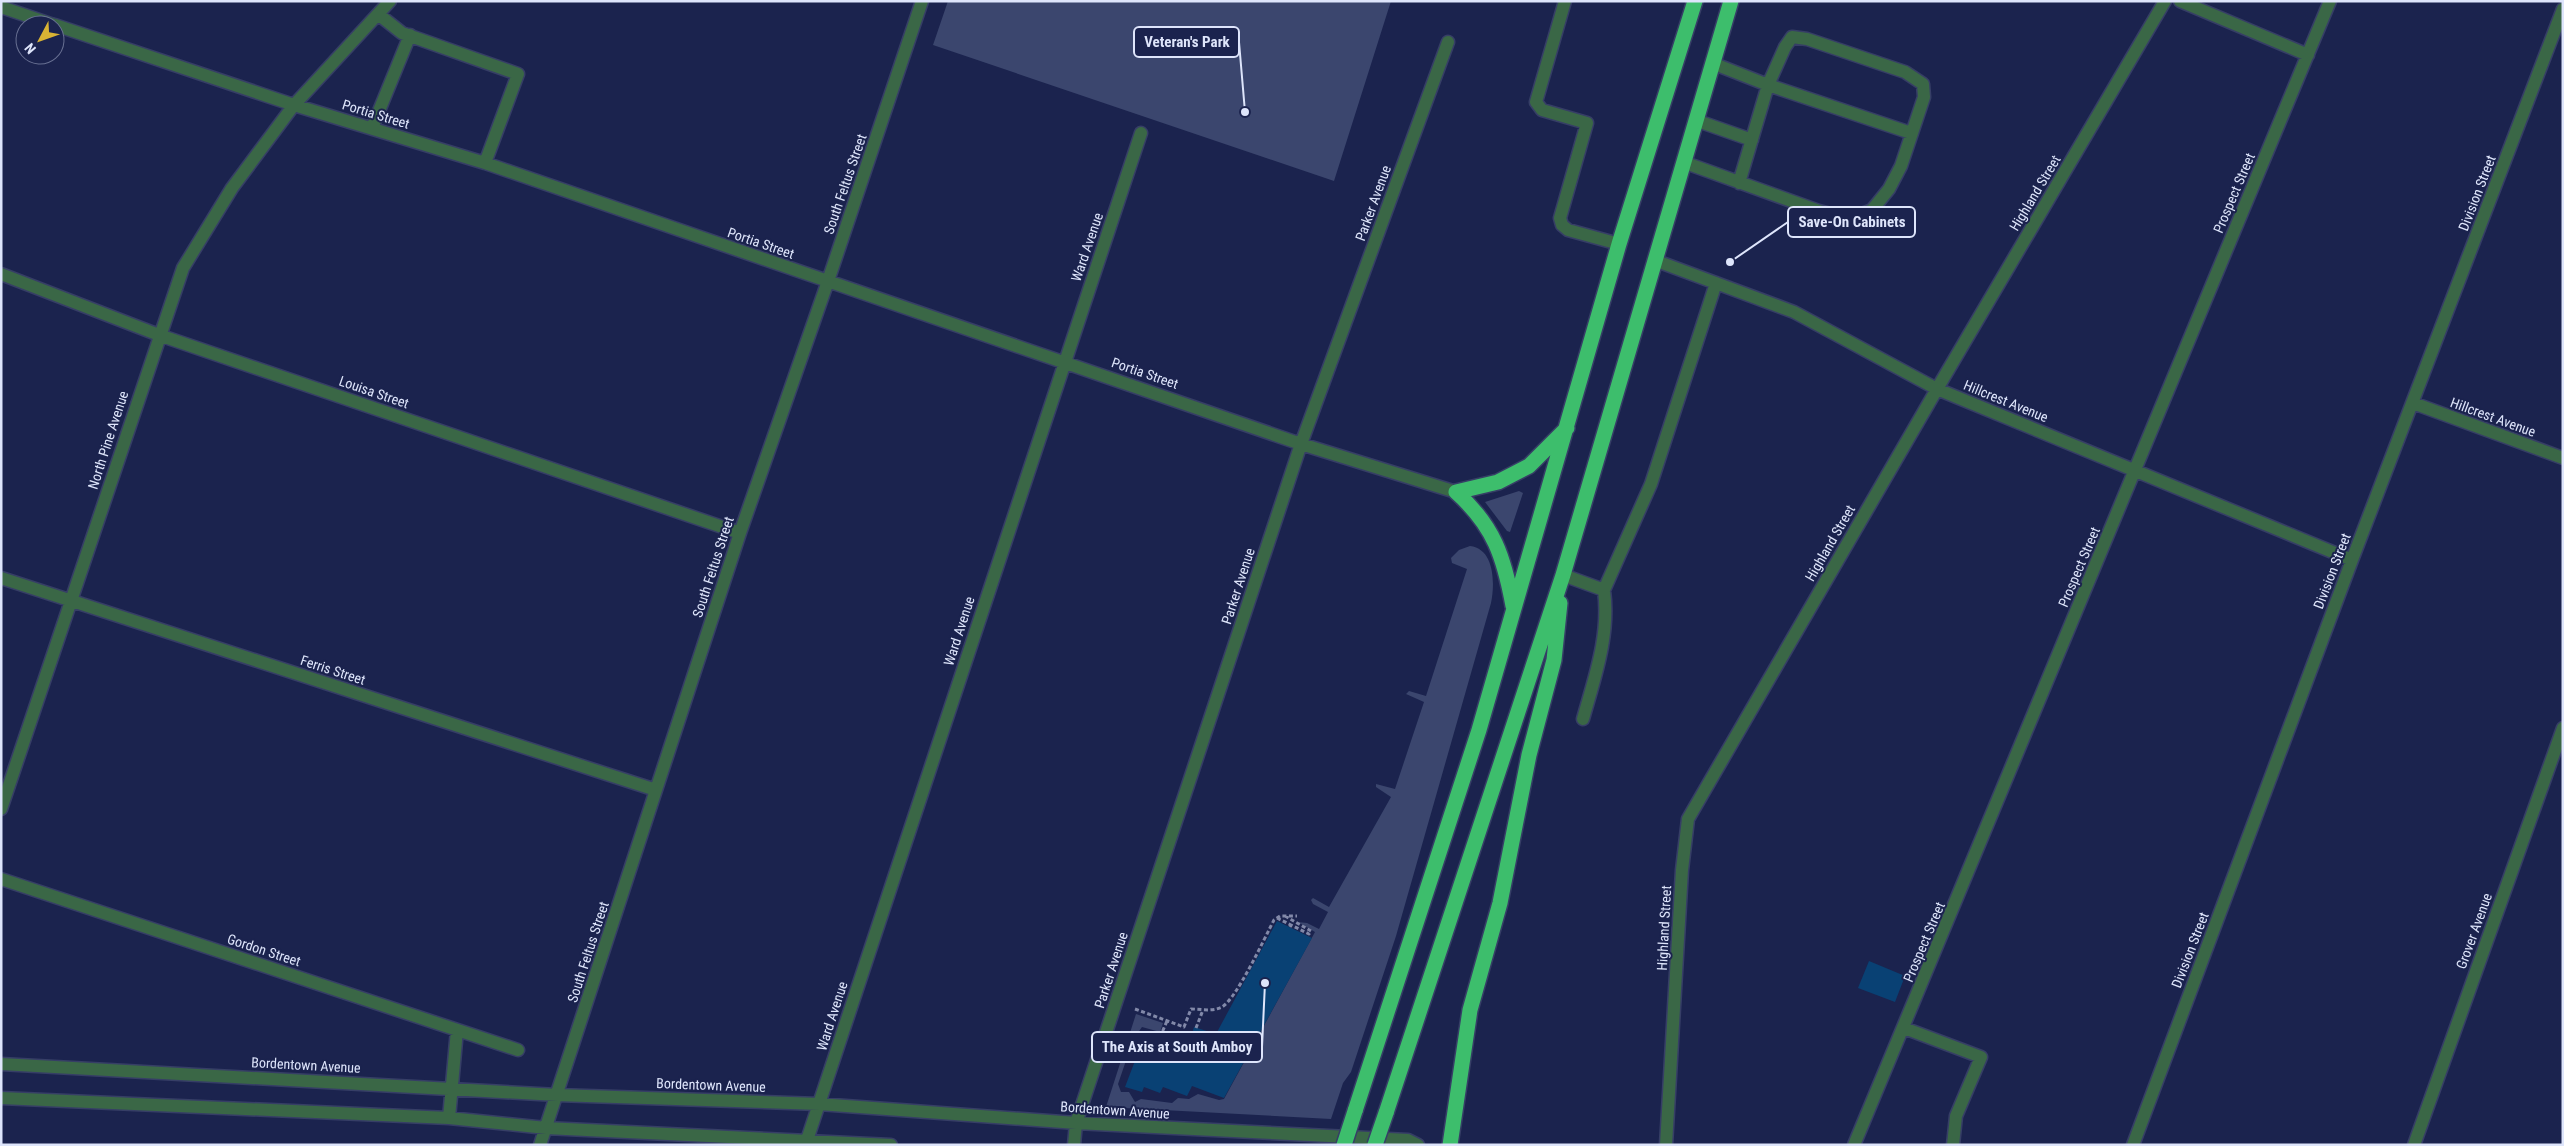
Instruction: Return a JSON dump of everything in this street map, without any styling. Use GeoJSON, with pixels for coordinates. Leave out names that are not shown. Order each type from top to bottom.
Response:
{"type":"FeatureCollection","features":[{"type":"Feature","properties":{"kind":"highway"},"geometry":{"type":"LineString","coordinates":[[1344,1145],[1479,730],[1568,427],[1619,244],[1695,1]]}},
{"type":"Feature","properties":{"kind":"highway"},"geometry":{"type":"LineString","coordinates":[[1375,1145],[1563,575],[1731,1]]}},
{"type":"Feature","properties":{"kind":"highway"},"geometry":{"type":"LineString","coordinates":[[1456,492],[1498,482],[1528,466],[1568,427]]}},
{"type":"Feature","properties":{"kind":"highway"},"geometry":{"type":"LineString","coordinates":[[1456,492],[1476,510],[1493,538],[1506,568],[1513,610]]}},
{"type":"Feature","properties":{"kind":"highway"},"geometry":{"type":"LineString","coordinates":[[1450,1145],[1470,1010],[1500,903],[1529,755],[1554,660],[1563,575]]}},
{"type":"Feature","properties":{"kind":"street","name":"North Pine Avenue"},"geometry":{"type":"LineString","coordinates":[[1,809],[183,268],[232,188],[294,105],[390,1]]}},
{"type":"Feature","properties":{"kind":"street","name":"South Feltus Street"},"geometry":{"type":"LineString","coordinates":[[540,1145],[740,533],[828,282],[922,1]]}},
{"type":"Feature","properties":{"kind":"street"},"geometry":{"type":"LineString","coordinates":[[1565,1],[1536,102],[1542,110],[1587,123],[1560,218],[1562,225],[1568,230],[1619,244]]}},
{"type":"Feature","properties":{"kind":"street","name":"Highland Street"},"geometry":{"type":"LineString","coordinates":[[1666,1145],[1682,870],[1688,820],[1937,389],[2165,1]]}},
{"type":"Feature","properties":{"kind":"street"},"geometry":{"type":"LineString","coordinates":[[2180,1],[2308,55]]}},
{"type":"Feature","properties":{"kind":"street","name":"Prospect Street"},"geometry":{"type":"LineString","coordinates":[[1854,1145],[2330,1]]}},
{"type":"Feature","properties":{"kind":"street","name":"Portia Street"},"geometry":{"type":"LineString","coordinates":[[1,7],[25,15]]}},
{"type":"Feature","properties":{"kind":"street","name":"Division Street"},"geometry":{"type":"LineString","coordinates":[[2133,1145],[2352,560],[2563,9]]}},
{"type":"Feature","properties":{"kind":"street"},"geometry":{"type":"LineString","coordinates":[[378,14],[402,33],[518,74],[485,163]]}},
{"type":"Feature","properties":{"kind":"street","name":"Portia Street"},"geometry":{"type":"LineString","coordinates":[[65,29],[294,105],[485,163],[828,282],[1065,361],[1301,444],[1456,492]]}},
{"type":"Feature","properties":{"kind":"street"},"geometry":{"type":"LineString","coordinates":[[372,128],[410,36]]}},
{"type":"Feature","properties":{"kind":"street"},"geometry":{"type":"LineString","coordinates":[[1683,162],[1739,183],[1846,218],[1862,214],[1872,210],[1889,189],[1901,166],[1924,97],[1923,84],[1905,72],[1807,39],[1792,37],[1785,47],[1768,85],[1739,183]]}},
{"type":"Feature","properties":{"kind":"street","name":"Parker Avenue"},"geometry":{"type":"LineString","coordinates":[[1074,1145],[1076,1123],[1301,444],[1448,42]]}},
{"type":"Feature","properties":{"kind":"street"},"geometry":{"type":"LineString","coordinates":[[1712,63],[1768,85],[1911,134]]}},
{"type":"Feature","properties":{"kind":"street"},"geometry":{"type":"LineString","coordinates":[[1695,120],[1752,140]]}},
{"type":"Feature","properties":{"kind":"street","name":"Ward Avenue"},"geometry":{"type":"LineString","coordinates":[[807,1140],[1141,133]]}},
{"type":"Feature","properties":{"kind":"street","name":"Hillcrest Avenue"},"geometry":{"type":"LineString","coordinates":[[1654,260],[1794,312],[1937,389],[2352,560]]}},
{"type":"Feature","properties":{"kind":"street","name":"Louisa Street"},"geometry":{"type":"LineString","coordinates":[[1,274],[159,335],[740,533]]}},
{"type":"Feature","properties":{"kind":"street"},"geometry":{"type":"LineString","coordinates":[[1584,719],[1604,642],[1607,614],[1604,590],[1651,484],[1716,283]]}},
{"type":"Feature","properties":{"kind":"street","name":"Hillcrest Avenue"},"geometry":{"type":"LineString","coordinates":[[2413,403],[2563,458]]}},
{"type":"Feature","properties":{"kind":"street"},"geometry":{"type":"LineString","coordinates":[[1563,575],[1604,590]]}},
{"type":"Feature","properties":{"kind":"street","name":"Ferris Street"},"geometry":{"type":"LineString","coordinates":[[1,578],[656,790]]}},
{"type":"Feature","properties":{"kind":"street","name":"Grover Avenue"},"geometry":{"type":"LineString","coordinates":[[2414,1145],[2563,728]]}},
{"type":"Feature","properties":{"kind":"street","name":"Gordon Street"},"geometry":{"type":"LineString","coordinates":[[1,878],[518,1050]]}},
{"type":"Feature","properties":{"kind":"street"},"geometry":{"type":"LineString","coordinates":[[1904,1028],[1981,1057],[1956,1116],[1953,1145]]}},
{"type":"Feature","properties":{"kind":"street"},"geometry":{"type":"LineString","coordinates":[[449,1118],[457,1030]]}},
{"type":"Feature","properties":{"kind":"street","name":"Bordentown Avenue"},"geometry":{"type":"LineString","coordinates":[[1,1064],[557,1095],[819,1104],[1076,1123],[1246,1139],[1408,1140],[1418,1145]]}},
{"type":"Feature","properties":{"kind":"street"},"geometry":{"type":"LineString","coordinates":[[1,1098],[449,1118],[546,1128],[725,1140],[807,1140],[889,1145]]}},
{"type":"Feature","properties":{"kind":"path"},"geometry":{"type":"LineString","coordinates":[[1276,917],[1309,934],[1311,931],[1284,916]]}},
{"type":"Feature","properties":{"kind":"path"},"geometry":{"type":"LineString","coordinates":[[1276,917],[1297,916]]}},
{"type":"Feature","properties":{"kind":"path"},"geometry":{"type":"LineString","coordinates":[[1135,1009],[1184,1027],[1191,1009],[1203,1010],[1221,1007],[1234,995],[1276,917]]}},
{"type":"Feature","properties":{"kind":"path"},"geometry":{"type":"LineString","coordinates":[[1196,1028],[1203,1010]]}},
{"type":"Feature","properties":{"kind":"path"},"geometry":{"type":"LineString","coordinates":[[1160,1037],[1167,1021]]}},
{"type":"Feature","properties":{"kind":"path"},"geometry":{"type":"LineString","coordinates":[[1124,1041],[1140,1047]]}},
{"type":"Feature","properties":{"kind":"shaded area"},"geometry":{"type":"Polygon","coordinates":[[[948,1],[1391,1],[1334,181],[933,45],[948,1]]]}},
{"type":"Feature","properties":{"kind":"shaded area"},"geometry":{"type":"Polygon","coordinates":[[[1519,491],[1523,493],[1510,532],[1507,531],[1485,502],[1519,491]]]}},
{"type":"Feature","properties":{"kind":"shaded area"},"geometry":{"type":"Polygon","coordinates":[[[1470,546],[1478,549],[1489,560],[1493,577],[1491,603],[1396,936],[1351,1072],[1343,1083],[1331,1119],[1106,1107],[1126,1045],[1131,1046],[1118,1084],[1121,1092],[1129,1092],[1135,1102],[1141,1099],[1172,1103],[1178,1098],[1189,1099],[1198,1094],[1219,1100],[1224,1099],[1315,932],[1298,922],[1307,923],[1319,929],[1328,912],[1313,904],[1311,900],[1313,898],[1329,907],[1391,797],[1376,787],[1376,784],[1395,789],[1424,702],[1406,694],[1409,691],[1426,696],[1467,569],[1452,563],[1451,558],[1459,550],[1470,546]]]}},
{"type":"Feature","properties":{"kind":"shaded area"},"geometry":{"type":"Polygon","coordinates":[[[1136,1014],[1163,1023],[1160,1032],[1142,1027],[1132,1041],[1128,1039],[1136,1014]]]}},
{"type":"Feature","properties":{"kind":"building"},"geometry":{"type":"Polygon","coordinates":[[[1277,921],[1312,938],[1224,1098],[1192,1086],[1187,1096],[1163,1087],[1160,1093],[1144,1087],[1142,1092],[1125,1087],[1146,1032],[1176,1042],[1178,1039],[1189,1043],[1194,1027],[1216,1034],[1277,921]]]}},
{"type":"Feature","properties":{"kind":"building"},"geometry":{"type":"Polygon","coordinates":[[[1869,961],[1905,976],[1895,1002],[1858,988],[1869,961]]]}},
{"type":"Feature","properties":{"kind":"place","name":"Veteran's Park"},"geometry":{"type":"Point","coordinates":[1245,112]}},
{"type":"Feature","properties":{"kind":"place","name":"Save-On Cabinets"},"geometry":{"type":"Point","coordinates":[1730,262]}},
{"type":"Feature","properties":{"kind":"place","name":"The Axis at South Amboy"},"geometry":{"type":"Point","coordinates":[1265,983]}}]}
